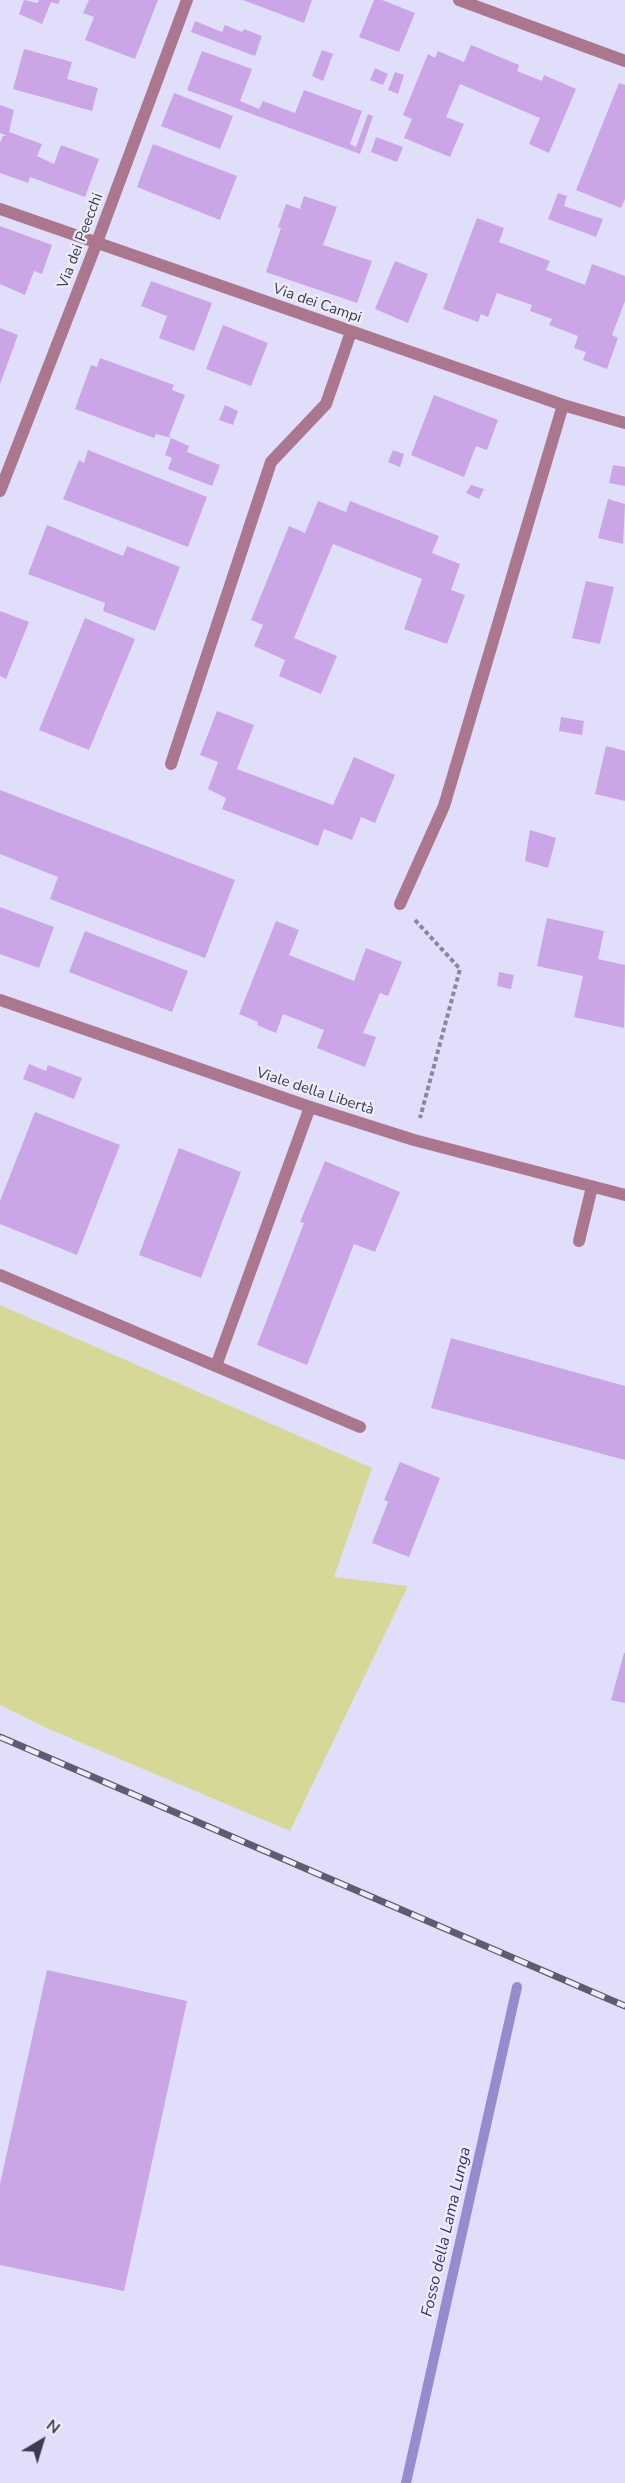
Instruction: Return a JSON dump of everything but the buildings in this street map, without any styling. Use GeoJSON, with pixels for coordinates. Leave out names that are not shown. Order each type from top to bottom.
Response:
{"type":"FeatureCollection","features":[{"type":"Feature","properties":{"kind":"street","name":"Via dei Peecchi"},"geometry":{"type":"LineString","coordinates":[[0,491],[98,242],[187,0]]}},
{"type":"Feature","properties":{"kind":"street"},"geometry":{"type":"LineString","coordinates":[[459,0],[625,61]]}},
{"type":"Feature","properties":{"kind":"street","name":"Via dei Campi"},"geometry":{"type":"LineString","coordinates":[[0,209],[563,405],[625,423]]}},
{"type":"Feature","properties":{"kind":"street"},"geometry":{"type":"LineString","coordinates":[[171,764],[271,462],[326,404],[351,332]]}},
{"type":"Feature","properties":{"kind":"street"},"geometry":{"type":"LineString","coordinates":[[400,904],[444,806],[563,405]]}},
{"type":"Feature","properties":{"kind":"street","name":"Viale della Libertà"},"geometry":{"type":"LineString","coordinates":[[0,1000],[310,1107],[414,1140],[625,1195]]}},
{"type":"Feature","properties":{"kind":"street"},"geometry":{"type":"LineString","coordinates":[[216,1366],[310,1107]]}},
{"type":"Feature","properties":{"kind":"street"},"geometry":{"type":"LineString","coordinates":[[579,1241],[592,1187]]}},
{"type":"Feature","properties":{"kind":"street"},"geometry":{"type":"LineString","coordinates":[[0,1275],[360,1427]]}},
{"type":"Feature","properties":{"kind":"path"},"geometry":{"type":"LineString","coordinates":[[400,904],[460,969],[414,1140]]}},
{"type":"Feature","properties":{"kind":"green space"},"geometry":{"type":"Polygon","coordinates":[[[0,1305],[372,1468],[334,1577],[408,1586],[290,1831],[51,1730],[0,1705],[0,1305]]]}},
{"type":"Feature","properties":{"kind":"waterway","name":"Fosso della Lama Lunga"},"geometry":{"type":"LineString","coordinates":[[406,2483],[517,1987]]}},
{"type":"Feature","properties":{"kind":"railway"},"geometry":{"type":"LineString","coordinates":[[0,1737],[625,2006]]}}]}
